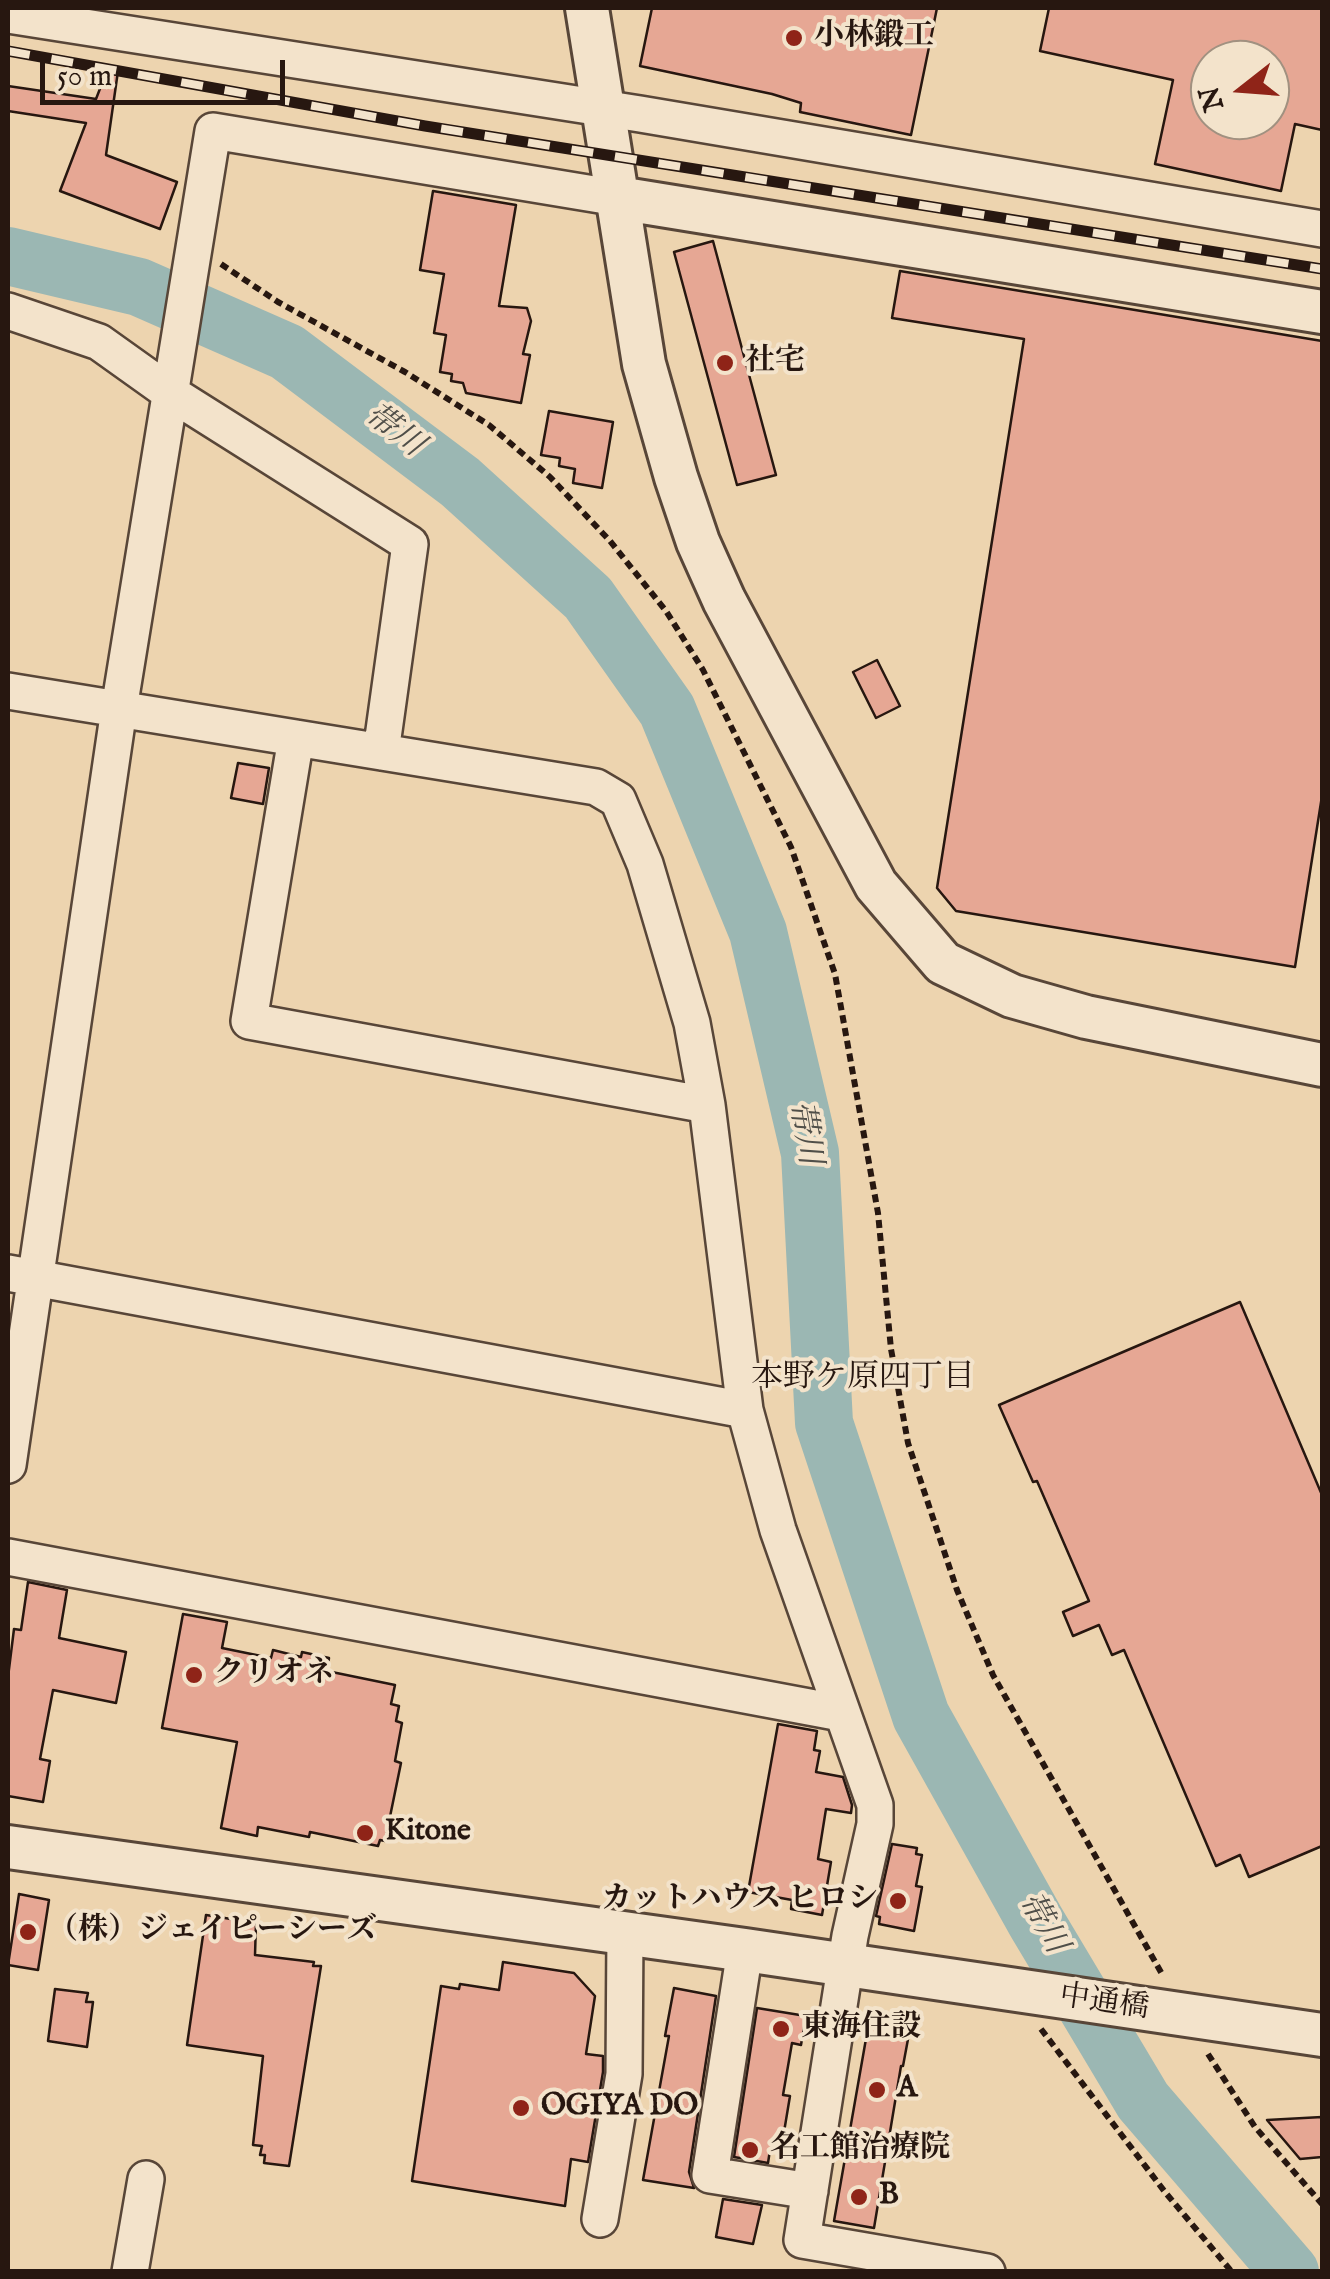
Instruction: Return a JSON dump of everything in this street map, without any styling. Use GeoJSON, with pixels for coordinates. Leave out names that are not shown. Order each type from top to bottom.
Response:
{"type":"FeatureCollection","features":[{"type":"Feature","properties":{"kind":"street"},"geometry":{"type":"LineString","coordinates":[[587,8],[644,364],[698,542],[724,600],[876,884],[943,963],[1012,996],[1086,1017],[1322,1065]]}},
{"type":"Feature","properties":{"kind":"street"},"geometry":{"type":"LineString","coordinates":[[8,15],[1322,229]]}},
{"type":"Feature","properties":{"kind":"street"},"geometry":{"type":"LineString","coordinates":[[8,1465],[21,1276],[120,709],[213,130],[1322,312]]}},
{"type":"Feature","properties":{"kind":"street"},"geometry":{"type":"LineString","coordinates":[[8,311],[99,342],[168,392],[410,544],[381,752]]}},
{"type":"Feature","properties":{"kind":"street"},"geometry":{"type":"LineString","coordinates":[[8,691],[596,787],[618,800],[645,864],[692,1023],[707,1105],[745,1410],[778,1530],[875,1805],[875,1824],[845,1965],[802,2240],[808,2257],[987,2272]]}},
{"type":"Feature","properties":{"kind":"street"},"geometry":{"type":"LineString","coordinates":[[296,738],[249,1020],[707,1105]]}},
{"type":"Feature","properties":{"kind":"street"},"geometry":{"type":"LineString","coordinates":[[21,1276],[745,1410]]}},
{"type":"Feature","properties":{"kind":"street"},"geometry":{"type":"LineString","coordinates":[[8,1557],[842,1713]]}},
{"type":"Feature","properties":{"kind":"street","name":"中通橋"},"geometry":{"type":"LineString","coordinates":[[8,1846],[1322,2035]]}},
{"type":"Feature","properties":{"kind":"street"},"geometry":{"type":"LineString","coordinates":[[600,2218],[624,2074],[625,1932]]}},
{"type":"Feature","properties":{"kind":"street"},"geometry":{"type":"LineString","coordinates":[[744,1950],[710,2176],[810,2191]]}},
{"type":"Feature","properties":{"kind":"street"},"geometry":{"type":"LineString","coordinates":[[130,2272],[146,2179]]}},
{"type":"Feature","properties":{"kind":"path"},"geometry":{"type":"LineString","coordinates":[[191,262],[226,266],[278,302],[405,372],[489,425],[550,477],[610,541],[666,611],[702,670],[791,847],[834,974],[878,1213],[891,1349],[908,1444],[957,1590],[993,1675],[1177,2015],[1255,2127],[1322,2204]]}},
{"type":"Feature","properties":{"kind":"path"},"geometry":{"type":"LineString","coordinates":[[1027,1993],[1165,2192],[1232,2272]]}},
{"type":"Feature","properties":{"kind":"building"},"geometry":{"type":"Polygon","coordinates":[[[652,8],[937,8],[911,135],[800,112],[801,103],[772,94],[640,66],[652,8]]]}},
{"type":"Feature","properties":{"kind":"building"},"geometry":{"type":"Polygon","coordinates":[[[1049,8],[1322,8],[1322,130],[1295,124],[1281,191],[1155,164],[1173,80],[1040,51],[1049,8]]]}},
{"type":"Feature","properties":{"kind":"building"},"geometry":{"type":"Polygon","coordinates":[[[108,68],[118,71],[106,155],[177,182],[160,229],[60,191],[86,123],[8,111],[8,86],[96,99],[108,68]]]}},
{"type":"Feature","properties":{"kind":"building"},"geometry":{"type":"Polygon","coordinates":[[[433,191],[516,205],[499,306],[527,308],[531,321],[523,354],[530,355],[521,403],[466,393],[463,383],[451,381],[452,374],[440,372],[446,335],[434,333],[444,274],[420,270],[433,191]]]}},
{"type":"Feature","properties":{"kind":"building","name":"社宅"},"geometry":{"type":"Polygon","coordinates":[[[713,241],[776,475],[737,485],[674,252],[713,241]]]}},
{"type":"Feature","properties":{"kind":"building"},"geometry":{"type":"Polygon","coordinates":[[[900,271],[1322,341],[1322,796],[1295,967],[956,911],[937,888],[1024,339],[892,318],[900,271]]]}},
{"type":"Feature","properties":{"kind":"building"},"geometry":{"type":"Polygon","coordinates":[[[549,411],[613,422],[602,488],[573,483],[575,469],[559,466],[560,458],[541,455],[549,411]]]}},
{"type":"Feature","properties":{"kind":"building"},"geometry":{"type":"Polygon","coordinates":[[[877,660],[900,706],[876,718],[853,672],[877,660]]]}},
{"type":"Feature","properties":{"kind":"building"},"geometry":{"type":"Polygon","coordinates":[[[238,763],[269,768],[263,804],[231,798],[238,763]]]}},
{"type":"Feature","properties":{"kind":"building"},"geometry":{"type":"Polygon","coordinates":[[[1240,1302],[1322,1495],[1322,1846],[1249,1877],[1240,1855],[1216,1866],[1124,1650],[1112,1655],[1099,1625],[1073,1636],[1063,1612],[1089,1601],[999,1405],[1240,1302]]]}},
{"type":"Feature","properties":{"kind":"building"},"geometry":{"type":"Polygon","coordinates":[[[28,1582],[67,1590],[59,1638],[126,1652],[116,1703],[53,1690],[40,1759],[50,1761],[43,1802],[8,1796],[8,1677],[14,1629],[21,1630],[28,1582]]]}},
{"type":"Feature","properties":{"kind":"building"},"geometry":{"type":"Polygon","coordinates":[[[183,1614],[227,1622],[222,1648],[271,1658],[273,1650],[301,1657],[302,1652],[329,1658],[327,1671],[395,1685],[391,1704],[399,1706],[396,1721],[402,1723],[395,1761],[401,1763],[385,1841],[380,1840],[378,1846],[310,1832],[309,1837],[258,1827],[257,1836],[221,1828],[237,1742],[162,1728],[183,1614]]]}},
{"type":"Feature","properties":{"kind":"building"},"geometry":{"type":"Polygon","coordinates":[[[778,1724],[817,1731],[814,1750],[820,1751],[816,1772],[843,1777],[852,1805],[851,1813],[826,1809],[818,1859],[831,1862],[822,1915],[791,1909],[792,1900],[748,1892],[778,1724]]]}},
{"type":"Feature","properties":{"kind":"building","name":"カットハウス ヒロシ"},"geometry":{"type":"Polygon","coordinates":[[[892,1844],[917,1848],[916,1854],[922,1855],[916,1886],[922,1887],[914,1931],[879,1924],[880,1917],[876,1916],[892,1844]]]}},
{"type":"Feature","properties":{"kind":"building","name":"（株）ジェイピーシーズ"},"geometry":{"type":"Polygon","coordinates":[[[19,1894],[49,1900],[38,1970],[8,1965],[19,1894]]]}},
{"type":"Feature","properties":{"kind":"building"},"geometry":{"type":"Polygon","coordinates":[[[206,1915],[256,1923],[255,1955],[321,1966],[289,2166],[264,2163],[265,2155],[260,2155],[262,2146],[253,2145],[263,2056],[187,2045],[206,1915]]]}},
{"type":"Feature","properties":{"kind":"building","name":"OGIYA DO"},"geometry":{"type":"Polygon","coordinates":[[[503,1962],[574,1973],[595,1996],[586,2054],[603,2056],[603,2072],[588,2162],[571,2159],[565,2206],[412,2181],[441,1986],[459,1989],[460,1984],[499,1990],[503,1962]]]}},
{"type":"Feature","properties":{"kind":"building"},"geometry":{"type":"Polygon","coordinates":[[[674,1988],[716,1996],[689,2172],[694,2188],[643,2180],[674,1988]]]}},
{"type":"Feature","properties":{"kind":"building"},"geometry":{"type":"Polygon","coordinates":[[[55,1989],[88,1993],[86,2002],[93,2002],[87,2047],[48,2041],[55,1989]]]}},
{"type":"Feature","properties":{"kind":"building"},"geometry":{"type":"Polygon","coordinates":[[[757,2008],[806,2016],[801,2045],[792,2043],[783,2095],[790,2096],[784,2132],[779,2131],[776,2150],[770,2150],[768,2163],[734,2157],[757,2008]]]}},
{"type":"Feature","properties":{"kind":"building"},"geometry":{"type":"Polygon","coordinates":[[[870,2016],[911,2023],[874,2228],[834,2221],[870,2016]]]}},
{"type":"Feature","properties":{"kind":"building"},"geometry":{"type":"Polygon","coordinates":[[[1322,2117],[1322,2157],[1300,2159],[1267,2120],[1322,2117]]]}},
{"type":"Feature","properties":{"kind":"building"},"geometry":{"type":"Polygon","coordinates":[[[723,2199],[762,2205],[753,2244],[716,2237],[723,2199]]]}},
{"type":"Feature","properties":{"kind":"waterway","name":"帯川"},"geometry":{"type":"LineString","coordinates":[[8,256],[139,287],[287,352],[460,482],[588,598],[667,710],[758,932],[810,1153],[824,1423],[921,1716],[1036,1922],[1143,2101],[1290,2272]]}},
{"type":"Feature","properties":{"kind":"railway"},"geometry":{"type":"LineString","coordinates":[[8,51],[425,126],[1322,269]]}},
{"type":"Feature","properties":{"kind":"place","name":"小林鍛工"},"geometry":{"type":"Point","coordinates":[794,38]}},
{"type":"Feature","properties":{"kind":"place","name":"社宅"},"geometry":{"type":"Point","coordinates":[725,363]}},
{"type":"Feature","properties":{"kind":"place","name":"クリオネ"},"geometry":{"type":"Point","coordinates":[194,1675]}},
{"type":"Feature","properties":{"kind":"place","name":"Kitone"},"geometry":{"type":"Point","coordinates":[365,1833]}},
{"type":"Feature","properties":{"kind":"place","name":"カットハウス ヒロシ"},"geometry":{"type":"Point","coordinates":[898,1901]}},
{"type":"Feature","properties":{"kind":"place","name":"（株）ジェイピーシーズ"},"geometry":{"type":"Point","coordinates":[28,1932]}},
{"type":"Feature","properties":{"kind":"place","name":"東海住設"},"geometry":{"type":"Point","coordinates":[781,2029]}},
{"type":"Feature","properties":{"kind":"place","name":"A"},"geometry":{"type":"Point","coordinates":[877,2090]}},
{"type":"Feature","properties":{"kind":"place","name":"OGIYA DO"},"geometry":{"type":"Point","coordinates":[521,2108]}},
{"type":"Feature","properties":{"kind":"place","name":"名工館治療院"},"geometry":{"type":"Point","coordinates":[750,2150]}},
{"type":"Feature","properties":{"kind":"place","name":"B"},"geometry":{"type":"Point","coordinates":[859,2197]}},
{"type":"Feature","properties":{"kind":"district","name":"本野ケ原四丁目"},"geometry":{"type":"Point","coordinates":[863,1379]}}]}
